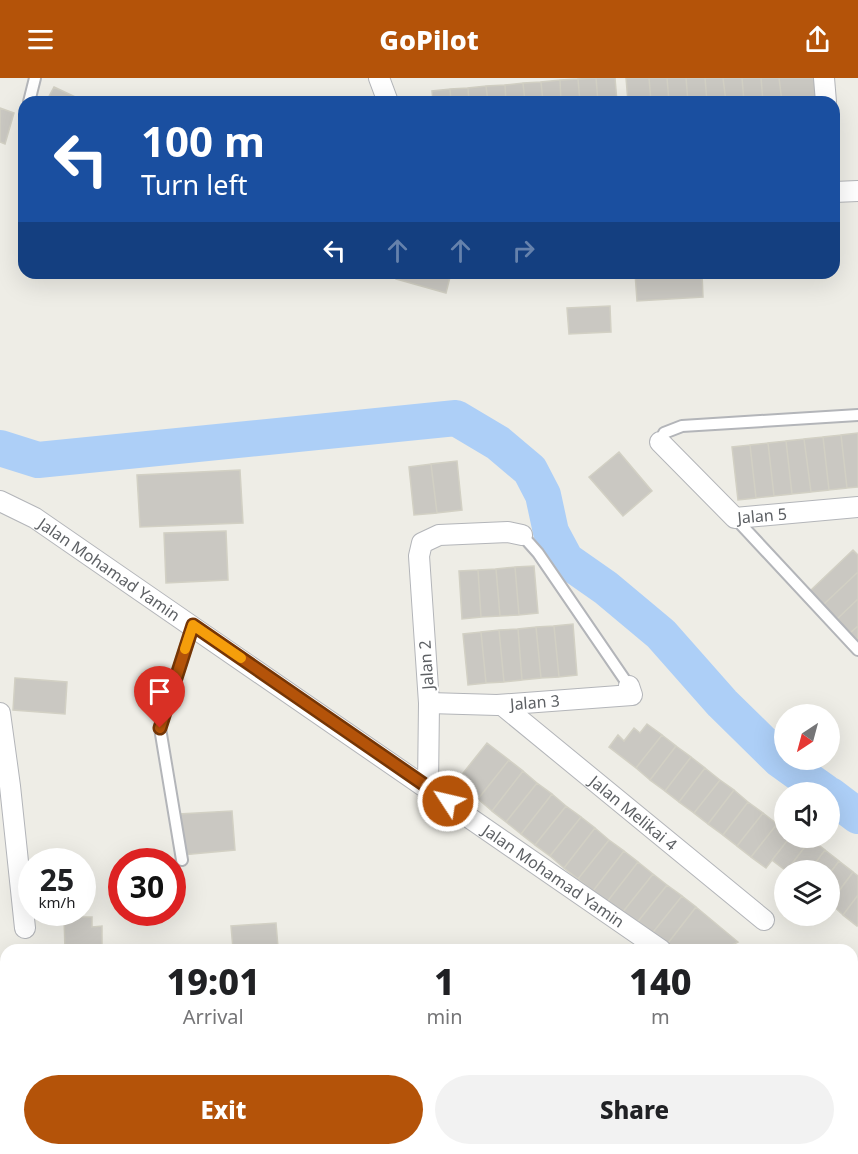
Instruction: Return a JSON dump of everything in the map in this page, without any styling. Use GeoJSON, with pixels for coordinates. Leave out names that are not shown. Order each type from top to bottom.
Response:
{"type":"FeatureCollection","features":[{"type":"Feature","properties":{"kind":"street"},"geometry":{"type":"LineString","coordinates":[[379,78],[386,96]]}},
{"type":"Feature","properties":{"kind":"street"},"geometry":{"type":"LineString","coordinates":[[824,78],[826,96]]}},
{"type":"Feature","properties":{"kind":"street"},"geometry":{"type":"LineString","coordinates":[[840,192],[858,191]]}},
{"type":"Feature","properties":{"kind":"street","name":"Jalan 5"},"geometry":{"type":"LineString","coordinates":[[660,442],[735,518],[858,507]]}},
{"type":"Feature","properties":{"kind":"street","name":"Jalan Mohamad Yamin"},"geometry":{"type":"LineString","coordinates":[[0,501],[35,518],[193,625],[652,944]]}},
{"type":"Feature","properties":{"kind":"street","name":"Jalan 2"},"geometry":{"type":"LineString","coordinates":[[428,787],[429,703],[419,556],[422,543],[440,535],[508,532],[522,535]]}},
{"type":"Feature","properties":{"kind":"street","name":"Jalan 3"},"geometry":{"type":"LineString","coordinates":[[429,703],[502,705],[632,695],[628,686]]}},
{"type":"Feature","properties":{"kind":"street","name":"Jalan Melikai 4"},"geometry":{"type":"LineString","coordinates":[[502,705],[764,920]]}},
{"type":"Feature","properties":{"kind":"street"},"geometry":{"type":"LineString","coordinates":[[0,713],[25,928]]}},
{"type":"Feature","properties":{"kind":"lane"},"geometry":{"type":"LineString","coordinates":[[30,96],[34,78]]}},
{"type":"Feature","properties":{"kind":"lane"},"geometry":{"type":"LineString","coordinates":[[660,442],[663,433],[682,426],[858,415]]}},
{"type":"Feature","properties":{"kind":"lane"},"geometry":{"type":"LineString","coordinates":[[735,518],[858,650]]}},
{"type":"Feature","properties":{"kind":"lane"},"geometry":{"type":"LineString","coordinates":[[522,535],[538,552],[628,686]]}},
{"type":"Feature","properties":{"kind":"lane"},"geometry":{"type":"LineString","coordinates":[[180,848],[160,728],[193,625]]}},
{"type":"Feature","properties":{"kind":"building"},"geometry":{"type":"Polygon","coordinates":[[[596,78],[598,96],[579,96],[578,79],[596,78]]]}},
{"type":"Feature","properties":{"kind":"building"},"geometry":{"type":"Polygon","coordinates":[[[596,78],[615,78],[616,96],[598,96],[596,78]]]}},
{"type":"Feature","properties":{"kind":"building"},"geometry":{"type":"Polygon","coordinates":[[[626,78],[649,78],[650,96],[628,96],[626,78]]]}},
{"type":"Feature","properties":{"kind":"building"},"geometry":{"type":"Polygon","coordinates":[[[649,78],[667,78],[668,96],[650,96],[649,78]]]}},
{"type":"Feature","properties":{"kind":"building"},"geometry":{"type":"Polygon","coordinates":[[[667,78],[686,78],[688,96],[668,96],[667,78]]]}},
{"type":"Feature","properties":{"kind":"building"},"geometry":{"type":"Polygon","coordinates":[[[686,78],[705,78],[706,96],[688,96],[686,78]]]}},
{"type":"Feature","properties":{"kind":"building"},"geometry":{"type":"Polygon","coordinates":[[[705,78],[723,78],[725,96],[706,96],[705,78]]]}},
{"type":"Feature","properties":{"kind":"building"},"geometry":{"type":"Polygon","coordinates":[[[723,78],[742,78],[744,96],[725,96],[723,78]]]}},
{"type":"Feature","properties":{"kind":"building"},"geometry":{"type":"Polygon","coordinates":[[[742,78],[761,78],[762,96],[744,96],[742,78]]]}},
{"type":"Feature","properties":{"kind":"building"},"geometry":{"type":"Polygon","coordinates":[[[761,78],[779,78],[781,96],[762,96],[761,78]]]}},
{"type":"Feature","properties":{"kind":"building"},"geometry":{"type":"Polygon","coordinates":[[[779,78],[817,78],[819,96],[781,96],[779,78]]]}},
{"type":"Feature","properties":{"kind":"building"},"geometry":{"type":"Polygon","coordinates":[[[578,79],[579,96],[561,96],[560,80],[578,79]]]}},
{"type":"Feature","properties":{"kind":"building"},"geometry":{"type":"Polygon","coordinates":[[[560,80],[561,96],[542,96],[541,82],[560,80]]]}},
{"type":"Feature","properties":{"kind":"building"},"geometry":{"type":"Polygon","coordinates":[[[541,82],[542,96],[524,96],[523,83],[541,82]]]}},
{"type":"Feature","properties":{"kind":"building"},"geometry":{"type":"Polygon","coordinates":[[[523,83],[524,96],[506,96],[505,85],[523,83]]]}},
{"type":"Feature","properties":{"kind":"building"},"geometry":{"type":"Polygon","coordinates":[[[505,85],[506,96],[487,96],[486,86],[505,85]]]}},
{"type":"Feature","properties":{"kind":"building"},"geometry":{"type":"Polygon","coordinates":[[[486,86],[487,96],[469,96],[468,88],[486,86]]]}},
{"type":"Feature","properties":{"kind":"building"},"geometry":{"type":"Polygon","coordinates":[[[54,87],[73,96],[49,96],[54,87]]]}},
{"type":"Feature","properties":{"kind":"building"},"geometry":{"type":"Polygon","coordinates":[[[468,88],[469,96],[451,96],[450,89],[468,88]]]}},
{"type":"Feature","properties":{"kind":"building"},"geometry":{"type":"Polygon","coordinates":[[[450,89],[451,96],[432,96],[432,91],[450,89]]]}},
{"type":"Feature","properties":{"kind":"building"},"geometry":{"type":"Polygon","coordinates":[[[0,108],[14,113],[5,144],[0,142],[0,108]]]}},
{"type":"Feature","properties":{"kind":"building"},"geometry":{"type":"Polygon","coordinates":[[[396,279],[450,279],[446,293],[396,279]]]}},
{"type":"Feature","properties":{"kind":"building"},"geometry":{"type":"Polygon","coordinates":[[[635,279],[702,279],[703,297],[637,301],[635,279]]]}},
{"type":"Feature","properties":{"kind":"building"},"geometry":{"type":"Polygon","coordinates":[[[610,306],[611,332],[569,334],[567,308],[610,306]]]}},
{"type":"Feature","properties":{"kind":"building"},"geometry":{"type":"Polygon","coordinates":[[[858,433],[858,487],[847,488],[841,435],[858,433]]]}},
{"type":"Feature","properties":{"kind":"building"},"geometry":{"type":"Polygon","coordinates":[[[841,435],[847,488],[829,490],[823,437],[841,435]]]}},
{"type":"Feature","properties":{"kind":"building"},"geometry":{"type":"Polygon","coordinates":[[[823,437],[829,490],[811,492],[804,439],[823,437]]]}},
{"type":"Feature","properties":{"kind":"building"},"geometry":{"type":"Polygon","coordinates":[[[804,439],[811,492],[792,494],[786,441],[804,439]]]}},
{"type":"Feature","properties":{"kind":"building"},"geometry":{"type":"Polygon","coordinates":[[[786,441],[792,494],[774,496],[768,443],[786,441]]]}},
{"type":"Feature","properties":{"kind":"building"},"geometry":{"type":"Polygon","coordinates":[[[768,443],[774,496],[756,498],[750,445],[768,443]]]}},
{"type":"Feature","properties":{"kind":"building"},"geometry":{"type":"Polygon","coordinates":[[[750,445],[756,498],[738,500],[732,447],[750,445]]]}},
{"type":"Feature","properties":{"kind":"building"},"geometry":{"type":"Polygon","coordinates":[[[619,452],[652,491],[623,516],[589,477],[619,452]]]}},
{"type":"Feature","properties":{"kind":"building"},"geometry":{"type":"Polygon","coordinates":[[[457,461],[462,510],[437,513],[431,464],[457,461]]]}},
{"type":"Feature","properties":{"kind":"building"},"geometry":{"type":"Polygon","coordinates":[[[431,464],[437,513],[414,515],[409,467],[431,464]]]}},
{"type":"Feature","properties":{"kind":"building"},"geometry":{"type":"Polygon","coordinates":[[[240,470],[243,523],[140,527],[137,475],[240,470]]]}},
{"type":"Feature","properties":{"kind":"building"},"geometry":{"type":"Polygon","coordinates":[[[226,531],[228,580],[166,583],[164,533],[226,531]]]}},
{"type":"Feature","properties":{"kind":"building"},"geometry":{"type":"Polygon","coordinates":[[[853,550],[858,555],[858,572],[823,605],[810,591],[853,550]]]}},
{"type":"Feature","properties":{"kind":"building"},"geometry":{"type":"Polygon","coordinates":[[[534,566],[538,613],[519,615],[515,567],[534,566]]]}},
{"type":"Feature","properties":{"kind":"building"},"geometry":{"type":"Polygon","coordinates":[[[515,567],[519,615],[500,616],[496,569],[515,567]]]}},
{"type":"Feature","properties":{"kind":"building"},"geometry":{"type":"Polygon","coordinates":[[[496,569],[500,616],[481,617],[478,570],[496,569]]]}},
{"type":"Feature","properties":{"kind":"building"},"geometry":{"type":"Polygon","coordinates":[[[478,570],[481,617],[462,619],[459,571],[478,570]]]}},
{"type":"Feature","properties":{"kind":"building"},"geometry":{"type":"Polygon","coordinates":[[[858,572],[858,599],[837,619],[823,605],[858,572]]]}},
{"type":"Feature","properties":{"kind":"building"},"geometry":{"type":"Polygon","coordinates":[[[858,599],[858,626],[850,633],[837,619],[858,599]]]}},
{"type":"Feature","properties":{"kind":"building"},"geometry":{"type":"Polygon","coordinates":[[[573,624],[577,675],[559,677],[554,626],[573,624]]]}},
{"type":"Feature","properties":{"kind":"building"},"geometry":{"type":"Polygon","coordinates":[[[554,626],[559,677],[541,678],[536,627],[554,626]]]}},
{"type":"Feature","properties":{"kind":"building"},"geometry":{"type":"Polygon","coordinates":[[[858,626],[858,641],[850,633],[858,626]]]}},
{"type":"Feature","properties":{"kind":"building"},"geometry":{"type":"Polygon","coordinates":[[[536,627],[541,678],[522,680],[518,629],[536,627]]]}},
{"type":"Feature","properties":{"kind":"building"},"geometry":{"type":"Polygon","coordinates":[[[518,629],[522,680],[504,682],[499,630],[518,629]]]}},
{"type":"Feature","properties":{"kind":"building"},"geometry":{"type":"Polygon","coordinates":[[[499,630],[504,682],[486,683],[481,632],[499,630]]]}},
{"type":"Feature","properties":{"kind":"building"},"geometry":{"type":"Polygon","coordinates":[[[481,632],[486,683],[468,685],[463,634],[481,632]]]}},
{"type":"Feature","properties":{"kind":"building"},"geometry":{"type":"Polygon","coordinates":[[[15,678],[67,682],[65,714],[13,710],[15,678]]]}},
{"type":"Feature","properties":{"kind":"building"},"geometry":{"type":"Polygon","coordinates":[[[647,724],[662,735],[636,768],[609,747],[618,735],[624,741],[634,728],[640,733],[647,724]]]}},
{"type":"Feature","properties":{"kind":"building"},"geometry":{"type":"Polygon","coordinates":[[[662,735],[676,746],[650,780],[636,768],[662,735]]]}},
{"type":"Feature","properties":{"kind":"building"},"geometry":{"type":"Polygon","coordinates":[[[487,743],[509,760],[478,799],[456,782],[487,743]]]}},
{"type":"Feature","properties":{"kind":"building"},"geometry":{"type":"Polygon","coordinates":[[[676,746],[691,757],[665,791],[650,780],[676,746]]]}},
{"type":"Feature","properties":{"kind":"building"},"geometry":{"type":"Polygon","coordinates":[[[691,757],[705,768],[679,802],[665,791],[691,757]]]}},
{"type":"Feature","properties":{"kind":"building"},"geometry":{"type":"Polygon","coordinates":[[[509,760],[523,771],[492,811],[478,799],[509,760]]]}},
{"type":"Feature","properties":{"kind":"building"},"geometry":{"type":"Polygon","coordinates":[[[705,768],[720,780],[694,813],[679,802],[705,768]]]}},
{"type":"Feature","properties":{"kind":"building"},"geometry":{"type":"Polygon","coordinates":[[[523,771],[537,783],[506,822],[492,811],[523,771]]]}},
{"type":"Feature","properties":{"kind":"building"},"geometry":{"type":"Polygon","coordinates":[[[720,780],[734,790],[708,824],[694,813],[720,780]]]}},
{"type":"Feature","properties":{"kind":"building"},"geometry":{"type":"Polygon","coordinates":[[[537,783],[552,794],[521,834],[506,822],[537,783]]]}},
{"type":"Feature","properties":{"kind":"building"},"geometry":{"type":"Polygon","coordinates":[[[734,790],[748,802],[723,835],[708,824],[734,790]]]}},
{"type":"Feature","properties":{"kind":"building"},"geometry":{"type":"Polygon","coordinates":[[[552,794],[566,806],[535,845],[521,834],[552,794]]]}},
{"type":"Feature","properties":{"kind":"building"},"geometry":{"type":"Polygon","coordinates":[[[748,802],[763,813],[737,846],[723,835],[748,802]]]}},
{"type":"Feature","properties":{"kind":"building"},"geometry":{"type":"Polygon","coordinates":[[[566,806],[581,817],[550,856],[535,845],[566,806]]]}},
{"type":"Feature","properties":{"kind":"building"},"geometry":{"type":"Polygon","coordinates":[[[232,811],[235,850],[186,855],[186,848],[181,848],[179,814],[232,811]]]}},
{"type":"Feature","properties":{"kind":"building"},"geometry":{"type":"Polygon","coordinates":[[[763,813],[774,822],[774,828],[751,857],[737,846],[763,813]]]}},
{"type":"Feature","properties":{"kind":"building"},"geometry":{"type":"Polygon","coordinates":[[[581,817],[595,828],[564,868],[550,856],[581,817]]]}},
{"type":"Feature","properties":{"kind":"building"},"geometry":{"type":"Polygon","coordinates":[[[595,828],[609,840],[578,879],[564,868],[595,828]]]}},
{"type":"Feature","properties":{"kind":"building"},"geometry":{"type":"Polygon","coordinates":[[[774,828],[774,848],[781,848],[766,868],[751,857],[774,828]]]}},
{"type":"Feature","properties":{"kind":"building"},"geometry":{"type":"Polygon","coordinates":[[[609,840],[624,851],[593,891],[578,879],[609,840]]]}},
{"type":"Feature","properties":{"kind":"building"},"geometry":{"type":"Polygon","coordinates":[[[781,848],[804,848],[795,860],[772,860],[781,848]]]}},
{"type":"Feature","properties":{"kind":"building"},"geometry":{"type":"Polygon","coordinates":[[[804,848],[825,850],[818,860],[795,860],[804,848]]]}},
{"type":"Feature","properties":{"kind":"building"},"geometry":{"type":"Polygon","coordinates":[[[825,850],[838,860],[818,860],[825,850]]]}},
{"type":"Feature","properties":{"kind":"building"},"geometry":{"type":"Polygon","coordinates":[[[624,851],[638,862],[607,902],[593,891],[624,851]]]}},
{"type":"Feature","properties":{"kind":"building"},"geometry":{"type":"Polygon","coordinates":[[[638,862],[653,874],[622,913],[607,902],[638,862]]]}},
{"type":"Feature","properties":{"kind":"building"},"geometry":{"type":"Polygon","coordinates":[[[840,862],[853,872],[840,890],[840,862]]]}},
{"type":"Feature","properties":{"kind":"building"},"geometry":{"type":"Polygon","coordinates":[[[853,872],[858,876],[858,895],[843,915],[840,912],[840,890],[853,872]]]}},
{"type":"Feature","properties":{"kind":"building"},"geometry":{"type":"Polygon","coordinates":[[[653,874],[667,885],[636,924],[622,913],[653,874]]]}},
{"type":"Feature","properties":{"kind":"building"},"geometry":{"type":"Polygon","coordinates":[[[667,885],[682,896],[650,936],[636,924],[667,885]]]}},
{"type":"Feature","properties":{"kind":"building"},"geometry":{"type":"Polygon","coordinates":[[[858,895],[858,924],[857,926],[843,915],[858,895]]]}},
{"type":"Feature","properties":{"kind":"building"},"geometry":{"type":"Polygon","coordinates":[[[682,896],[696,907],[667,944],[661,944],[650,936],[682,896]]]}},
{"type":"Feature","properties":{"kind":"building"},"geometry":{"type":"Polygon","coordinates":[[[696,907],[738,942],[734,944],[667,944],[696,907]]]}},
{"type":"Feature","properties":{"kind":"building"},"geometry":{"type":"Polygon","coordinates":[[[276,923],[278,944],[233,944],[231,926],[276,923]]]}},
{"type":"Feature","properties":{"kind":"building"},"geometry":{"type":"Polygon","coordinates":[[[64,926],[102,926],[102,944],[65,944],[64,926]]]}},
{"type":"Feature","properties":{"kind":"waterway"},"geometry":{"type":"LineString","coordinates":[[0,448],[38,460],[456,418],[498,443],[530,470],[543,495],[551,532],[566,560],[606,588],[661,634],[722,703],[779,759],[811,782]]}},
{"type":"Feature","properties":{"kind":"waterway"},"geometry":{"type":"LineString","coordinates":[[840,802],[858,816]]}},
{"type":"Feature","properties":{"kind":"slow traffic"},"geometry":{"type":"LineString","coordinates":[[185,649],[193,625],[241,658]]}},
{"type":"Feature","properties":{"kind":"route"},"geometry":{"type":"LineString","coordinates":[[160,728],[193,625],[448,801]]}}]}
